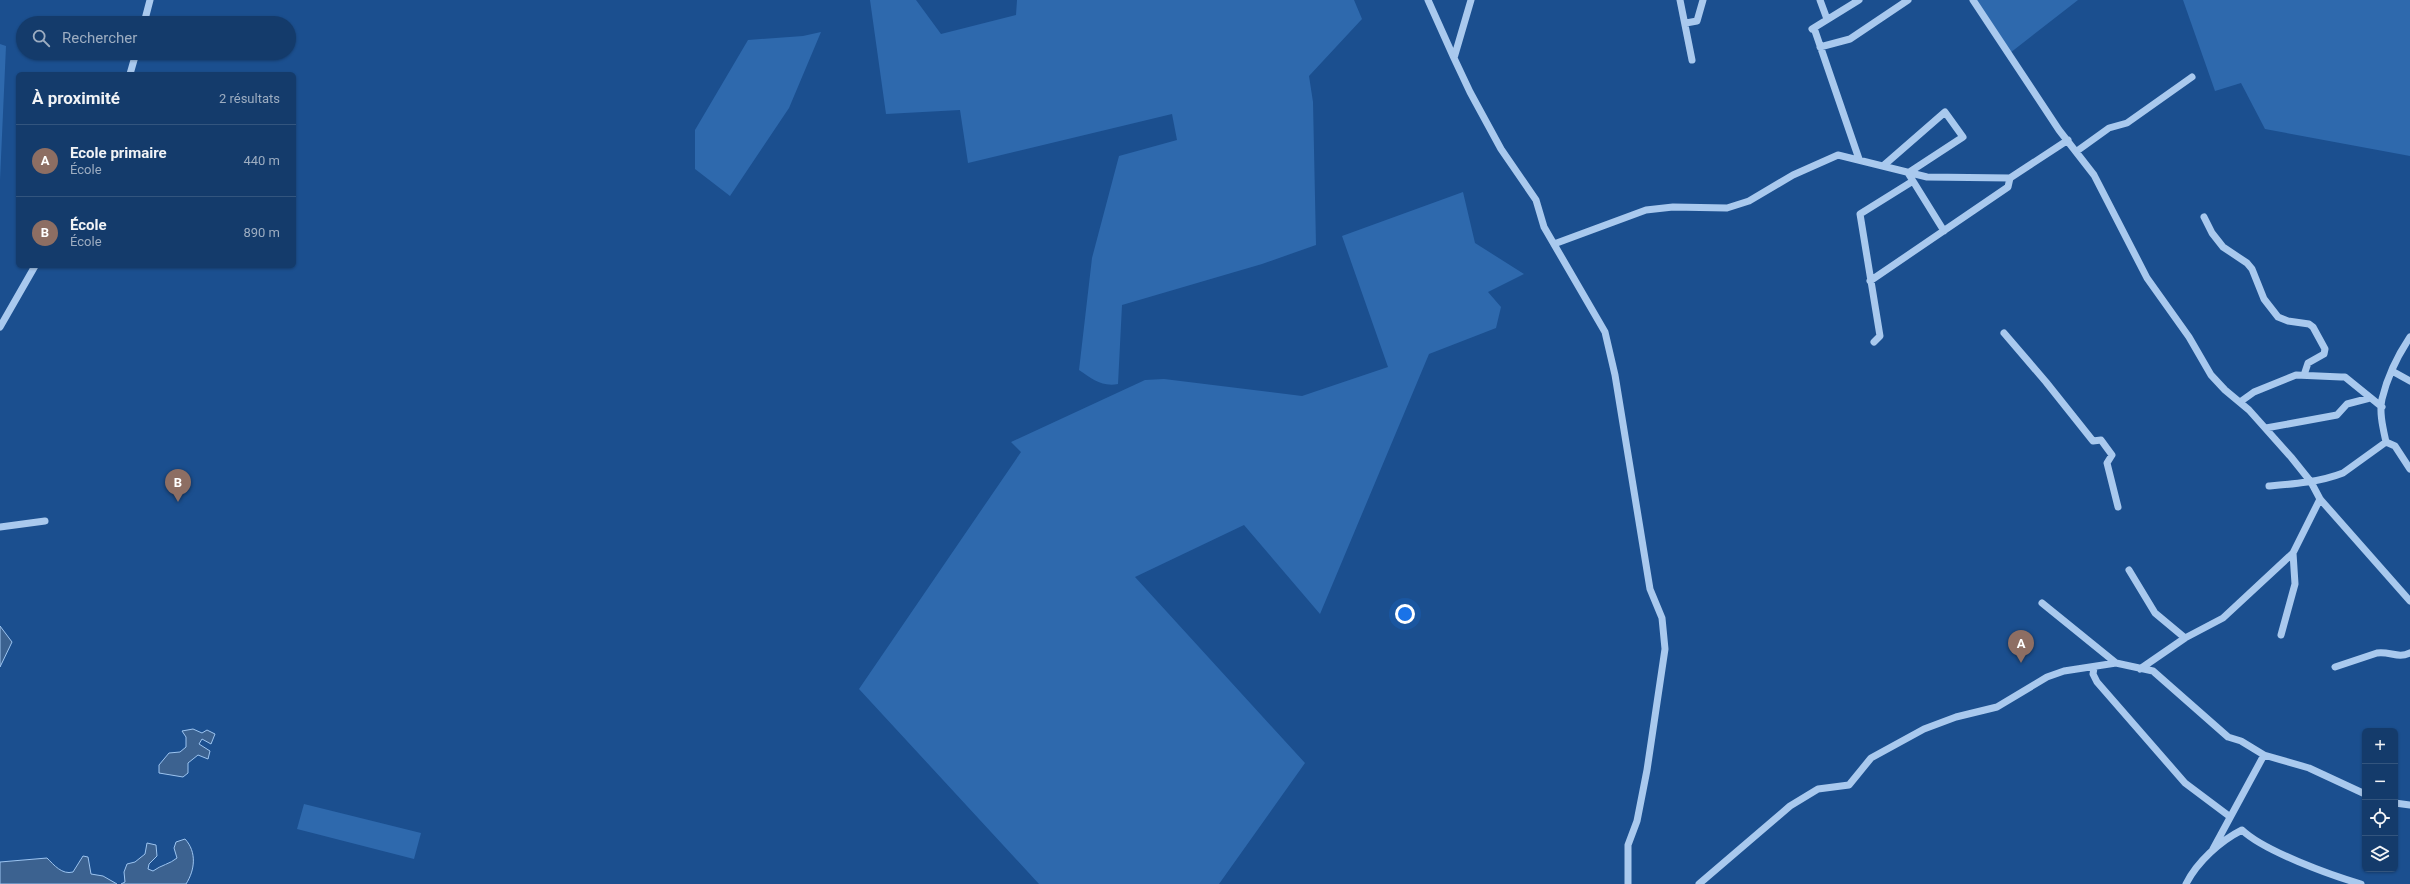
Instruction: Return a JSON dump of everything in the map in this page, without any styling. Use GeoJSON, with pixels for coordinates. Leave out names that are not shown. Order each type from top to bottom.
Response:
{"type":"FeatureCollection","features":[{"type":"Feature","properties":{"kind":"street"},"geometry":{"type":"LineString","coordinates":[[146,16],[150,0]]}},
{"type":"Feature","properties":{"kind":"street"},"geometry":{"type":"LineString","coordinates":[[1428,0],[1470,92],[1501,149],[1536,200],[1542,220],[1554,244],[1596,316],[1610,349],[1650,590],[1664,628],[1665,649],[1647,770],[1637,822],[1628,845],[1628,884]]}},
{"type":"Feature","properties":{"kind":"street"},"geometry":{"type":"LineString","coordinates":[[1454,58],[1471,0]]}},
{"type":"Feature","properties":{"kind":"street"},"geometry":{"type":"LineString","coordinates":[[1680,0],[1686,23],[1692,60]]}},
{"type":"Feature","properties":{"kind":"street"},"geometry":{"type":"LineString","coordinates":[[1686,23],[1697,21],[1703,0]]}},
{"type":"Feature","properties":{"kind":"street"},"geometry":{"type":"LineString","coordinates":[[1820,0],[1827,20]]}},
{"type":"Feature","properties":{"kind":"street"},"geometry":{"type":"LineString","coordinates":[[1859,0],[1813,28],[1859,159]]}},
{"type":"Feature","properties":{"kind":"street"},"geometry":{"type":"LineString","coordinates":[[1820,47],[1850,39],[1908,0]]}},
{"type":"Feature","properties":{"kind":"street"},"geometry":{"type":"LineString","coordinates":[[1973,0],[2059,130],[2077,151],[2094,175],[2146,278],[2189,337],[2210,375],[2266,428],[2311,482],[2320,499],[2410,601]]}},
{"type":"Feature","properties":{"kind":"street"},"geometry":{"type":"LineString","coordinates":[[131,72],[134,60]]}},
{"type":"Feature","properties":{"kind":"street"},"geometry":{"type":"LineString","coordinates":[[2077,151],[2109,128],[2127,123],[2192,77]]}},
{"type":"Feature","properties":{"kind":"street"},"geometry":{"type":"LineString","coordinates":[[1883,166],[1945,112],[1963,137],[1908,173]]}},
{"type":"Feature","properties":{"kind":"street"},"geometry":{"type":"LineString","coordinates":[[1554,244],[1646,210],[1673,207],[1727,208],[1749,201],[1793,175],[1838,155],[1928,177],[2010,178],[2068,140]]}},
{"type":"Feature","properties":{"kind":"street"},"geometry":{"type":"LineString","coordinates":[[1908,173],[1944,231]]}},
{"type":"Feature","properties":{"kind":"street"},"geometry":{"type":"LineString","coordinates":[[1870,281],[2008,187],[2010,178]]}},
{"type":"Feature","properties":{"kind":"street"},"geometry":{"type":"LineString","coordinates":[[1874,342],[1880,336],[1860,214],[1913,181]]}},
{"type":"Feature","properties":{"kind":"street"},"geometry":{"type":"LineString","coordinates":[[2204,217],[2212,233],[2222,247],[2247,263],[2252,269],[2264,299],[2278,317],[2288,322],[2309,324],[2316,329],[2326,349],[2324,354],[2308,362],[2304,376]]}},
{"type":"Feature","properties":{"kind":"street"},"geometry":{"type":"LineString","coordinates":[[0,327],[34,268]]}},
{"type":"Feature","properties":{"kind":"street"},"geometry":{"type":"LineString","coordinates":[[2004,333],[2046,382],[2092,441],[2101,440],[2112,455],[2107,463],[2118,507]]}},
{"type":"Feature","properties":{"kind":"street"},"geometry":{"type":"LineString","coordinates":[[2386,442],[2381,418],[2381,400],[2392,371],[2410,337]]}},
{"type":"Feature","properties":{"kind":"street"},"geometry":{"type":"LineString","coordinates":[[2392,371],[2410,381]]}},
{"type":"Feature","properties":{"kind":"street"},"geometry":{"type":"LineString","coordinates":[[2240,402],[2248,395],[2260,389],[2296,375],[2345,377],[2382,407]]}},
{"type":"Feature","properties":{"kind":"street"},"geometry":{"type":"LineString","coordinates":[[2266,428],[2337,415],[2347,404],[2370,398]]}},
{"type":"Feature","properties":{"kind":"street"},"geometry":{"type":"LineString","coordinates":[[2386,442],[2395,446],[2410,469]]}},
{"type":"Feature","properties":{"kind":"street"},"geometry":{"type":"LineString","coordinates":[[2269,486],[2311,482],[2343,473],[2386,442]]}},
{"type":"Feature","properties":{"kind":"street"},"geometry":{"type":"LineString","coordinates":[[2140,669],[2184,638],[2223,618],[2293,553],[2320,499]]}},
{"type":"Feature","properties":{"kind":"street"},"geometry":{"type":"LineString","coordinates":[[0,528],[45,521]]}},
{"type":"Feature","properties":{"kind":"street"},"geometry":{"type":"LineString","coordinates":[[2281,635],[2294,584],[2293,553]]}},
{"type":"Feature","properties":{"kind":"street"},"geometry":{"type":"LineString","coordinates":[[2129,570],[2155,613],[2184,638]]}},
{"type":"Feature","properties":{"kind":"street"},"geometry":{"type":"LineString","coordinates":[[2042,603],[2116,663],[2153,672],[2228,737],[2241,741],[2264,755],[2309,768],[2362,793]]}},
{"type":"Feature","properties":{"kind":"street"},"geometry":{"type":"LineString","coordinates":[[2335,667],[2377,653],[2384,652],[2399,657],[2410,652]]}},
{"type":"Feature","properties":{"kind":"street"},"geometry":{"type":"LineString","coordinates":[[1699,884],[1790,806],[1818,789],[1849,785],[1871,758],[1941,722],[1997,707],[2047,677],[2064,671],[2094,668],[2116,663]]}},
{"type":"Feature","properties":{"kind":"street"},"geometry":{"type":"LineString","coordinates":[[2094,668],[2094,674],[2097,682],[2181,779],[2229,816]]}},
{"type":"Feature","properties":{"kind":"street"},"geometry":{"type":"LineString","coordinates":[[2212,853],[2229,816],[2264,755]]}},
{"type":"Feature","properties":{"kind":"street"},"geometry":{"type":"LineString","coordinates":[[2398,803],[2410,805]]}},
{"type":"Feature","properties":{"kind":"street"},"geometry":{"type":"LineString","coordinates":[[2186,884],[2190,876],[2228,837],[2242,830],[2252,840],[2316,868],[2361,884]]}},
{"type":"Feature","properties":{"kind":"shaded area"},"geometry":{"type":"Polygon","coordinates":[[[870,0],[916,0],[941,34],[1016,15],[1017,0],[1354,0],[1362,19],[1309,76],[1313,102],[1316,245],[1262,264],[1122,305],[1118,384],[1112,385],[1102,383],[1093,379],[1079,370],[1092,258],[1119,156],[1177,140],[1172,114],[968,163],[960,110],[886,114],[870,0]]]}},
{"type":"Feature","properties":{"kind":"shaded area"},"geometry":{"type":"Polygon","coordinates":[[[1973,0],[2078,0],[2010,53],[1973,0]]]}},
{"type":"Feature","properties":{"kind":"shaded area"},"geometry":{"type":"Polygon","coordinates":[[[2183,0],[2410,0],[2410,156],[2265,129],[2241,83],[2215,91],[2183,0]]]}},
{"type":"Feature","properties":{"kind":"shaded area"},"geometry":{"type":"Polygon","coordinates":[[[821,32],[789,108],[730,196],[695,169],[695,130],[748,40],[803,36],[821,32]]]}},
{"type":"Feature","properties":{"kind":"shaded area"},"geometry":{"type":"Polygon","coordinates":[[[0,44],[6,46],[0,180],[0,44]]]}},
{"type":"Feature","properties":{"kind":"shaded area"},"geometry":{"type":"Polygon","coordinates":[[[1463,192],[1475,243],[1524,274],[1488,292],[1501,307],[1496,328],[1429,354],[1320,614],[1244,525],[1135,577],[1305,763],[1219,884],[1039,884],[859,689],[1021,452],[1011,442],[1145,380],[1164,379],[1302,396],[1388,367],[1342,236],[1463,192]]]}},
{"type":"Feature","properties":{"kind":"shaded area"},"geometry":{"type":"Polygon","coordinates":[[[0,626],[12,642],[0,667],[0,626]]]}},
{"type":"Feature","properties":{"kind":"shaded area"},"geometry":{"type":"Polygon","coordinates":[[[193,729],[202,733],[207,730],[215,734],[211,744],[202,739],[199,744],[210,751],[208,759],[198,755],[188,763],[188,773],[183,777],[159,773],[159,765],[169,753],[180,752],[186,747],[186,737],[182,731],[193,729]]]}},
{"type":"Feature","properties":{"kind":"shaded area"},"geometry":{"type":"Polygon","coordinates":[[[304,804],[421,833],[414,859],[297,829],[304,804]]]}},
{"type":"Feature","properties":{"kind":"shaded area"},"geometry":{"type":"Polygon","coordinates":[[[185,839],[189,844],[193,855],[193,867],[186,884],[121,884],[125,882],[124,872],[127,864],[135,862],[145,854],[147,843],[156,845],[157,856],[149,864],[148,869],[153,871],[177,858],[174,848],[176,842],[185,839]]]}},
{"type":"Feature","properties":{"kind":"shaded area"},"geometry":{"type":"Polygon","coordinates":[[[83,856],[88,857],[91,874],[103,876],[117,884],[0,884],[0,862],[47,858],[58,869],[69,873],[73,872],[83,856]]]}},
{"type":"Feature","properties":{"kind":"place","name":"École"},"geometry":{"type":"Point","coordinates":[178,502]}},
{"type":"Feature","properties":{"kind":"place","name":"Ecole primaire"},"geometry":{"type":"Point","coordinates":[2021,663]}}]}
